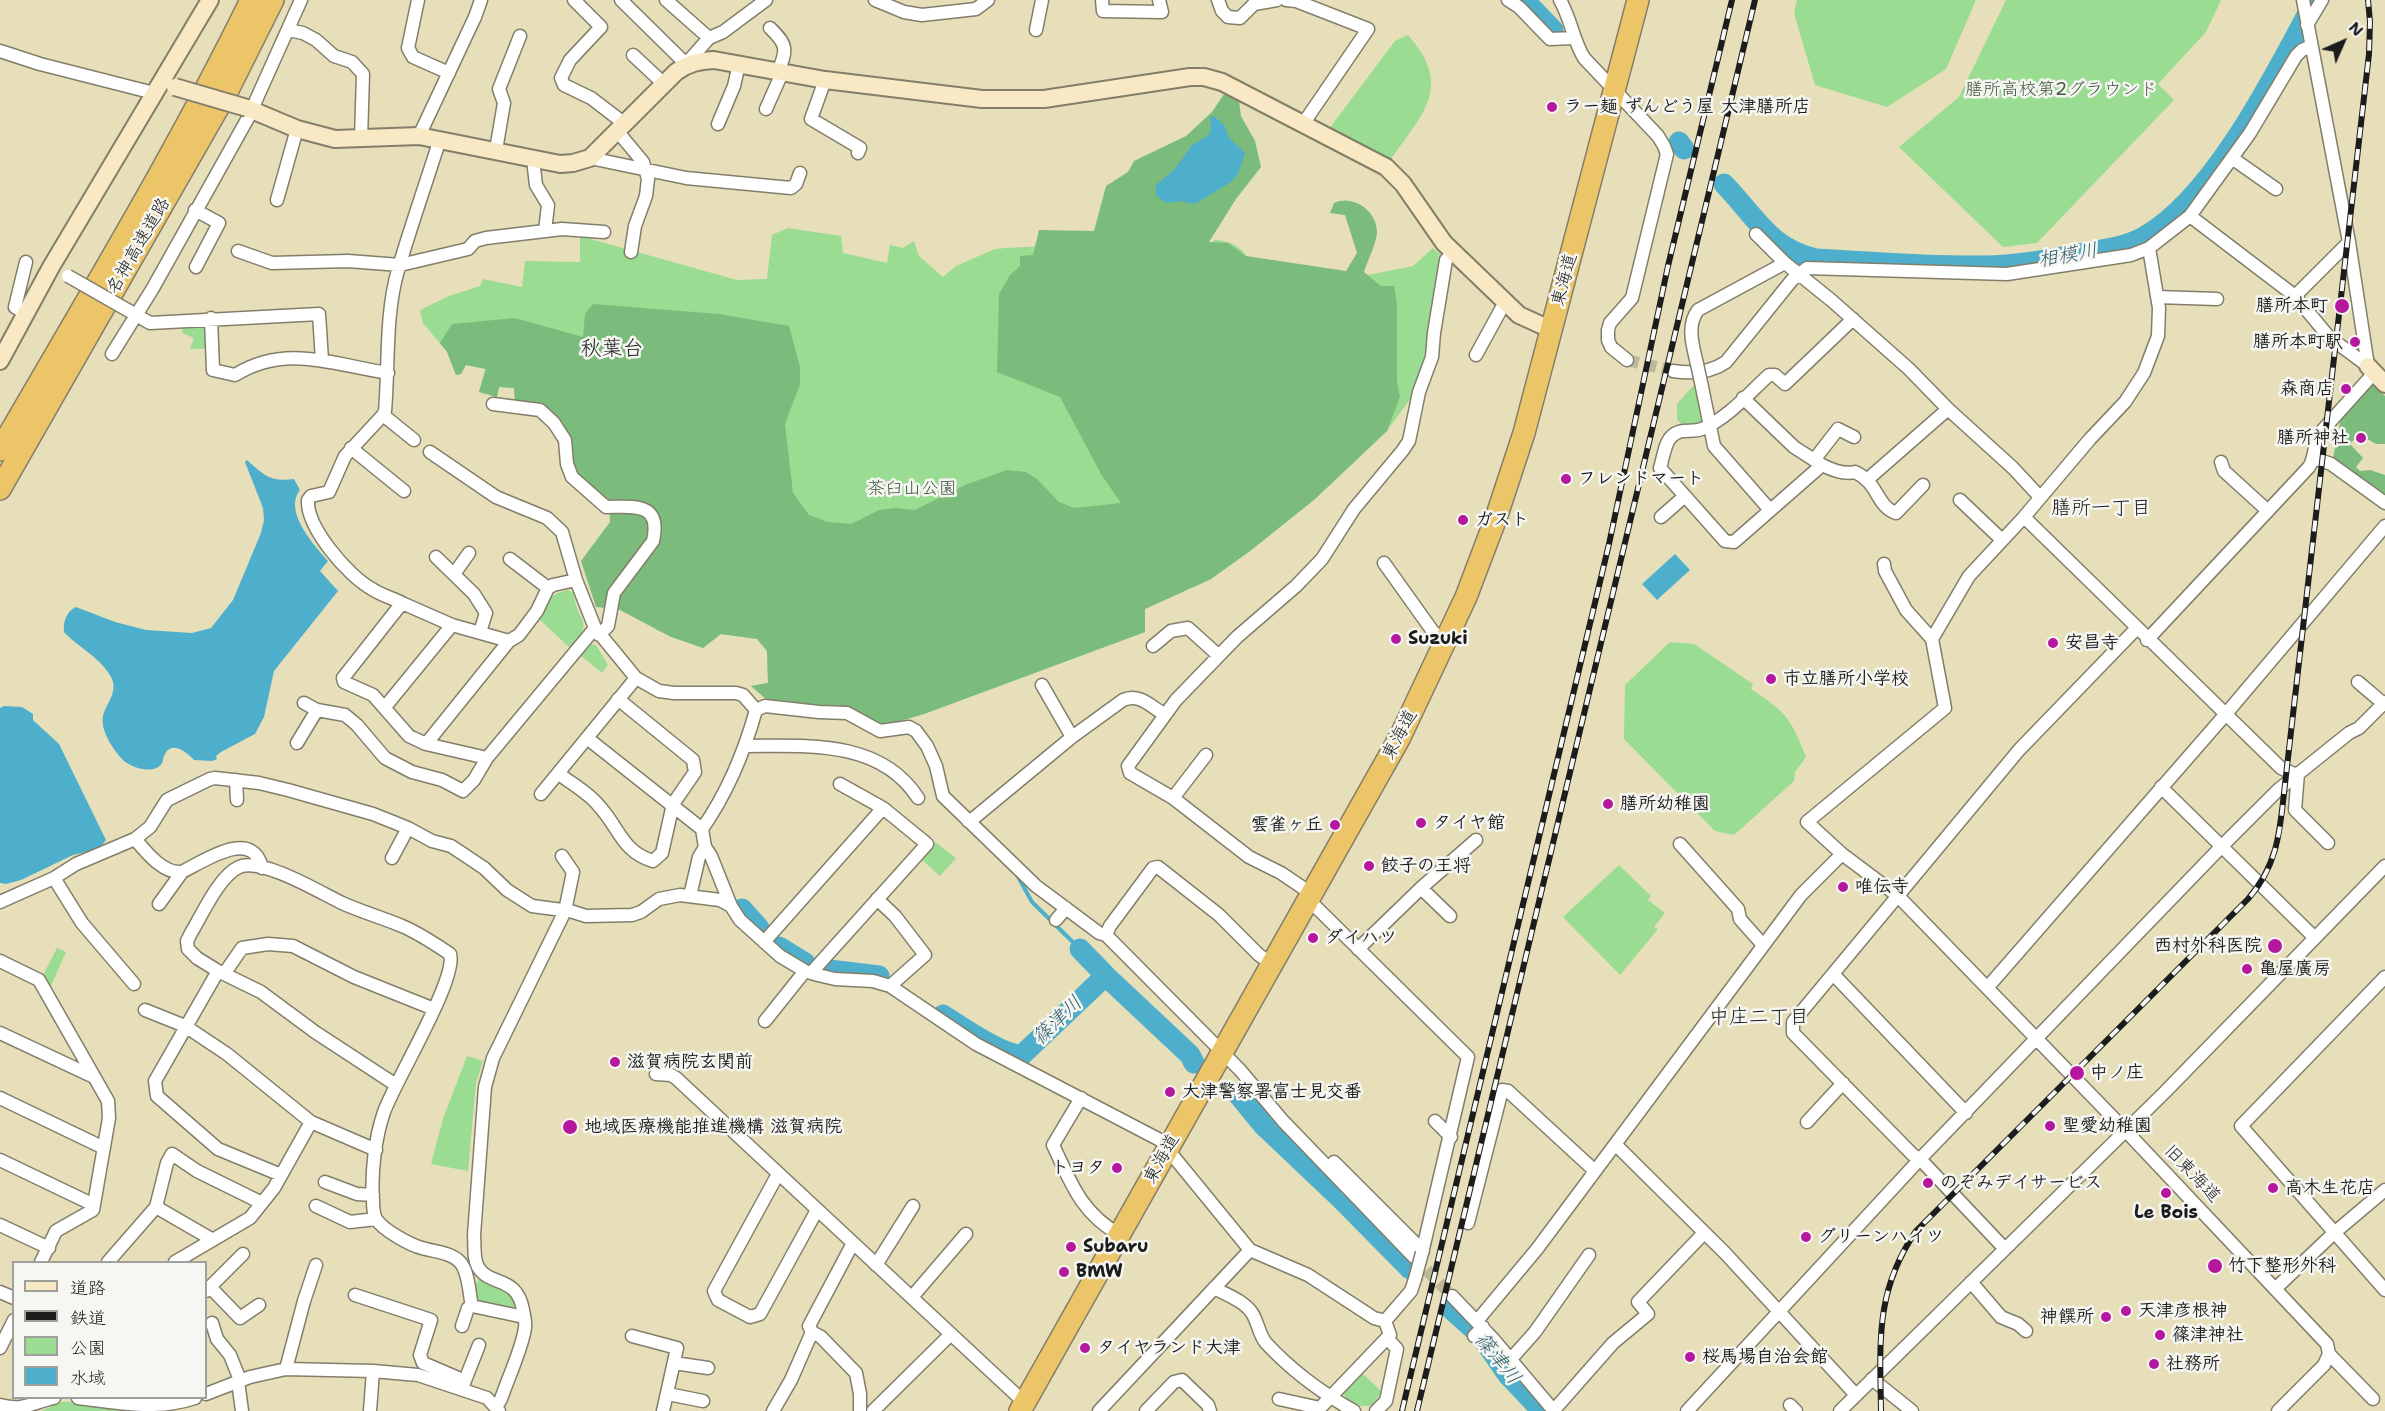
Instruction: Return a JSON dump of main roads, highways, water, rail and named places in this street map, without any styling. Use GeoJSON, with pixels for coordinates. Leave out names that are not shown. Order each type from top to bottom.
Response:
{"type":"FeatureCollection","features":[{"type":"Feature","properties":{"kind":"highway","name":"名神高速道路"},"geometry":{"type":"LineString","coordinates":[[0,450],[155,181],[206,89],[250,0]]}},
{"type":"Feature","properties":{"kind":"highway","name":"名神高速道路"},"geometry":{"type":"LineString","coordinates":[[0,489],[227,92],[273,0]]}},
{"type":"Feature","properties":{"kind":"highway","name":"東海道"},"geometry":{"type":"LineString","coordinates":[[1023,1407],[1400,737],[1448,639],[1503,497],[1524,433],[1638,0]]}},
{"type":"Feature","properties":{"kind":"water"},"geometry":{"type":"Polygon","coordinates":[[[1210,117],[1215,117],[1224,125],[1229,138],[1245,153],[1238,174],[1231,182],[1195,204],[1181,201],[1166,203],[1156,195],[1156,185],[1175,169],[1192,145],[1209,135],[1210,117]]]}},
{"type":"Feature","properties":{"kind":"water"},"geometry":{"type":"Polygon","coordinates":[[[247,460],[268,477],[279,480],[294,479],[300,490],[295,508],[298,517],[302,527],[328,561],[320,571],[338,591],[274,671],[264,717],[255,734],[221,752],[216,756],[217,759],[212,761],[194,760],[180,749],[172,748],[165,754],[159,767],[143,769],[132,766],[116,752],[104,728],[103,716],[114,688],[111,677],[95,658],[64,632],[66,618],[76,607],[115,622],[146,630],[192,633],[211,628],[233,600],[261,533],[264,520],[263,508],[245,462],[247,460]]]}},
{"type":"Feature","properties":{"kind":"water"},"geometry":{"type":"Polygon","coordinates":[[[1675,554],[1690,570],[1657,600],[1642,584],[1675,554]]]}},
{"type":"Feature","properties":{"kind":"water"},"geometry":{"type":"Polygon","coordinates":[[[4,706],[22,707],[33,714],[33,720],[59,744],[106,840],[99,849],[73,855],[21,880],[6,884],[0,883],[0,708],[4,706]]]}},
{"type":"Feature","properties":{"kind":"waterway","name":"相模川"},"geometry":{"type":"LineString","coordinates":[[1524,0],[1553,30]]}},
{"type":"Feature","properties":{"kind":"waterway","name":"相模川"},"geometry":{"type":"LineString","coordinates":[[1724,184],[1764,230],[1775,239],[1800,254],[1816,259],[1921,265],[1996,266],[2020,264],[2128,244],[2144,237],[2170,218],[2195,193],[2219,163],[2263,96],[2315,0]]}},
{"type":"Feature","properties":{"kind":"waterway","name":"相模川"},"geometry":{"type":"LineString","coordinates":[[1679,142],[1684,149]]}},
{"type":"Feature","properties":{"kind":"waterway"},"geometry":{"type":"LineString","coordinates":[[1016,873],[1032,902],[1080,949]]}},
{"type":"Feature","properties":{"kind":"waterway","name":"篠津川"},"geometry":{"type":"LineString","coordinates":[[742,909],[759,928]]}},
{"type":"Feature","properties":{"kind":"waterway","name":"篠津川"},"geometry":{"type":"LineString","coordinates":[[779,947],[805,963]]}},
{"type":"Feature","properties":{"kind":"waterway"},"geometry":{"type":"LineString","coordinates":[[1080,949],[1109,979]]}},
{"type":"Feature","properties":{"kind":"waterway","name":"篠津川"},"geometry":{"type":"LineString","coordinates":[[829,970],[879,976]]}},
{"type":"Feature","properties":{"kind":"waterway","name":"篠津川"},"geometry":{"type":"LineString","coordinates":[[943,1015],[993,1046],[1022,1055],[1100,981],[1109,979],[1190,1055],[1194,1063]]}},
{"type":"Feature","properties":{"kind":"waterway","name":"篠津川"},"geometry":{"type":"LineString","coordinates":[[1237,1093],[1264,1126],[1410,1269]]}},
{"type":"Feature","properties":{"kind":"waterway","name":"篠津川"},"geometry":{"type":"LineString","coordinates":[[1450,1308],[1481,1336],[1508,1375],[1542,1411]]}},
{"type":"Feature","properties":{"kind":"tunnel"},"geometry":{"type":"LineString","coordinates":[[1627,360],[1673,371]]}},
{"type":"Feature","properties":{"kind":"tunnel"},"geometry":{"type":"LineString","coordinates":[[1414,1257],[1452,1296]]}},
{"type":"Feature","properties":{"kind":"railway"},"geometry":{"type":"LineString","coordinates":[[1402,1411],[1609,544],[1668,266],[1732,0]]}},
{"type":"Feature","properties":{"kind":"railway"},"geometry":{"type":"LineString","coordinates":[[1417,1411],[1755,0]]}},
{"type":"Feature","properties":{"kind":"railway"},"geometry":{"type":"LineString","coordinates":[[1881,1411],[1881,1340],[1887,1296],[1893,1275],[1916,1231],[2248,899],[2258,886],[2272,859],[2281,816],[2369,54],[2368,0]]}},
{"type":"Feature","properties":{"kind":"place","name":"ラー麺 ずんどう屋 大津膳所店"},"geometry":{"type":"Point","coordinates":[1552,107]}},
{"type":"Feature","properties":{"kind":"place","name":"膳所本町"},"geometry":{"type":"Point","coordinates":[2342,306]}},
{"type":"Feature","properties":{"kind":"place","name":"膳所本町駅"},"geometry":{"type":"Point","coordinates":[2355,342]}},
{"type":"Feature","properties":{"kind":"place","name":"森商店"},"geometry":{"type":"Point","coordinates":[2346,389]}},
{"type":"Feature","properties":{"kind":"place","name":"膳所神社"},"geometry":{"type":"Point","coordinates":[2361,438]}},
{"type":"Feature","properties":{"kind":"place","name":"フレンドマート"},"geometry":{"type":"Point","coordinates":[1566,479]}},
{"type":"Feature","properties":{"kind":"place","name":"ガスト"},"geometry":{"type":"Point","coordinates":[1463,520]}},
{"type":"Feature","properties":{"kind":"place","name":"Suzuki"},"geometry":{"type":"Point","coordinates":[1396,639]}},
{"type":"Feature","properties":{"kind":"place","name":"安昌寺"},"geometry":{"type":"Point","coordinates":[2053,643]}},
{"type":"Feature","properties":{"kind":"place","name":"市立膳所小学校"},"geometry":{"type":"Point","coordinates":[1771,679]}},
{"type":"Feature","properties":{"kind":"place","name":"膳所幼稚園"},"geometry":{"type":"Point","coordinates":[1608,804]}},
{"type":"Feature","properties":{"kind":"place","name":"タイヤ館"},"geometry":{"type":"Point","coordinates":[1421,823]}},
{"type":"Feature","properties":{"kind":"place","name":"雲雀ヶ丘"},"geometry":{"type":"Point","coordinates":[1335,825]}},
{"type":"Feature","properties":{"kind":"place","name":"餃子の王将"},"geometry":{"type":"Point","coordinates":[1369,866]}},
{"type":"Feature","properties":{"kind":"place","name":"唯伝寺"},"geometry":{"type":"Point","coordinates":[1843,887]}},
{"type":"Feature","properties":{"kind":"place","name":"ダイハツ"},"geometry":{"type":"Point","coordinates":[1313,938]}},
{"type":"Feature","properties":{"kind":"place","name":"西村外科医院"},"geometry":{"type":"Point","coordinates":[2275,946]}},
{"type":"Feature","properties":{"kind":"place","name":"亀屋廣房"},"geometry":{"type":"Point","coordinates":[2247,969]}},
{"type":"Feature","properties":{"kind":"place","name":"滋賀病院玄関前"},"geometry":{"type":"Point","coordinates":[615,1062]}},
{"type":"Feature","properties":{"kind":"place","name":"中ノ庄"},"geometry":{"type":"Point","coordinates":[2077,1073]}},
{"type":"Feature","properties":{"kind":"place","name":"大津警察署富士見交番"},"geometry":{"type":"Point","coordinates":[1170,1092]}},
{"type":"Feature","properties":{"kind":"place","name":"聖愛幼稚園"},"geometry":{"type":"Point","coordinates":[2050,1126]}},
{"type":"Feature","properties":{"kind":"place","name":"地域医療機能推進機構 滋賀病院"},"geometry":{"type":"Point","coordinates":[570,1127]}},
{"type":"Feature","properties":{"kind":"place","name":"トヨタ"},"geometry":{"type":"Point","coordinates":[1117,1168]}},
{"type":"Feature","properties":{"kind":"place","name":"のぞみデイサービス"},"geometry":{"type":"Point","coordinates":[1928,1183]}},
{"type":"Feature","properties":{"kind":"place","name":"高木生花店"},"geometry":{"type":"Point","coordinates":[2273,1188]}},
{"type":"Feature","properties":{"kind":"place","name":"Le Bois"},"geometry":{"type":"Point","coordinates":[2166,1193]}},
{"type":"Feature","properties":{"kind":"place","name":"グリーンハイツ"},"geometry":{"type":"Point","coordinates":[1806,1237]}},
{"type":"Feature","properties":{"kind":"place","name":"Subaru"},"geometry":{"type":"Point","coordinates":[1071,1247]}},
{"type":"Feature","properties":{"kind":"place","name":"竹下整形外科"},"geometry":{"type":"Point","coordinates":[2215,1266]}},
{"type":"Feature","properties":{"kind":"place","name":"BMW"},"geometry":{"type":"Point","coordinates":[1064,1272]}},
{"type":"Feature","properties":{"kind":"place","name":"天津彦根神"},"geometry":{"type":"Point","coordinates":[2126,1311]}},
{"type":"Feature","properties":{"kind":"place","name":"神饌所"},"geometry":{"type":"Point","coordinates":[2106,1317]}},
{"type":"Feature","properties":{"kind":"place","name":"篠津神社"},"geometry":{"type":"Point","coordinates":[2160,1335]}},
{"type":"Feature","properties":{"kind":"place","name":"タイヤランド大津"},"geometry":{"type":"Point","coordinates":[1085,1348]}},
{"type":"Feature","properties":{"kind":"place","name":"桜馬場自治会館"},"geometry":{"type":"Point","coordinates":[1690,1357]}},
{"type":"Feature","properties":{"kind":"place","name":"社務所"},"geometry":{"type":"Point","coordinates":[2154,1364]}},
{"type":"Feature","properties":{"kind":"district","name":"秋葉台"},"geometry":{"type":"Point","coordinates":[612,350]}},
{"type":"Feature","properties":{"kind":"district","name":"膳所一丁目"},"geometry":{"type":"Point","coordinates":[2101,509]}},
{"type":"Feature","properties":{"kind":"district","name":"中庄二丁目"},"geometry":{"type":"Point","coordinates":[1759,1018]}},
{"type":"Feature","properties":{"kind":"park label","name":"膳所高校第2グラウンド"},"geometry":{"type":"Point","coordinates":[2061,90]}},
{"type":"Feature","properties":{"kind":"park label","name":"茶臼山公園"},"geometry":{"type":"Point","coordinates":[912,489]}}]}
